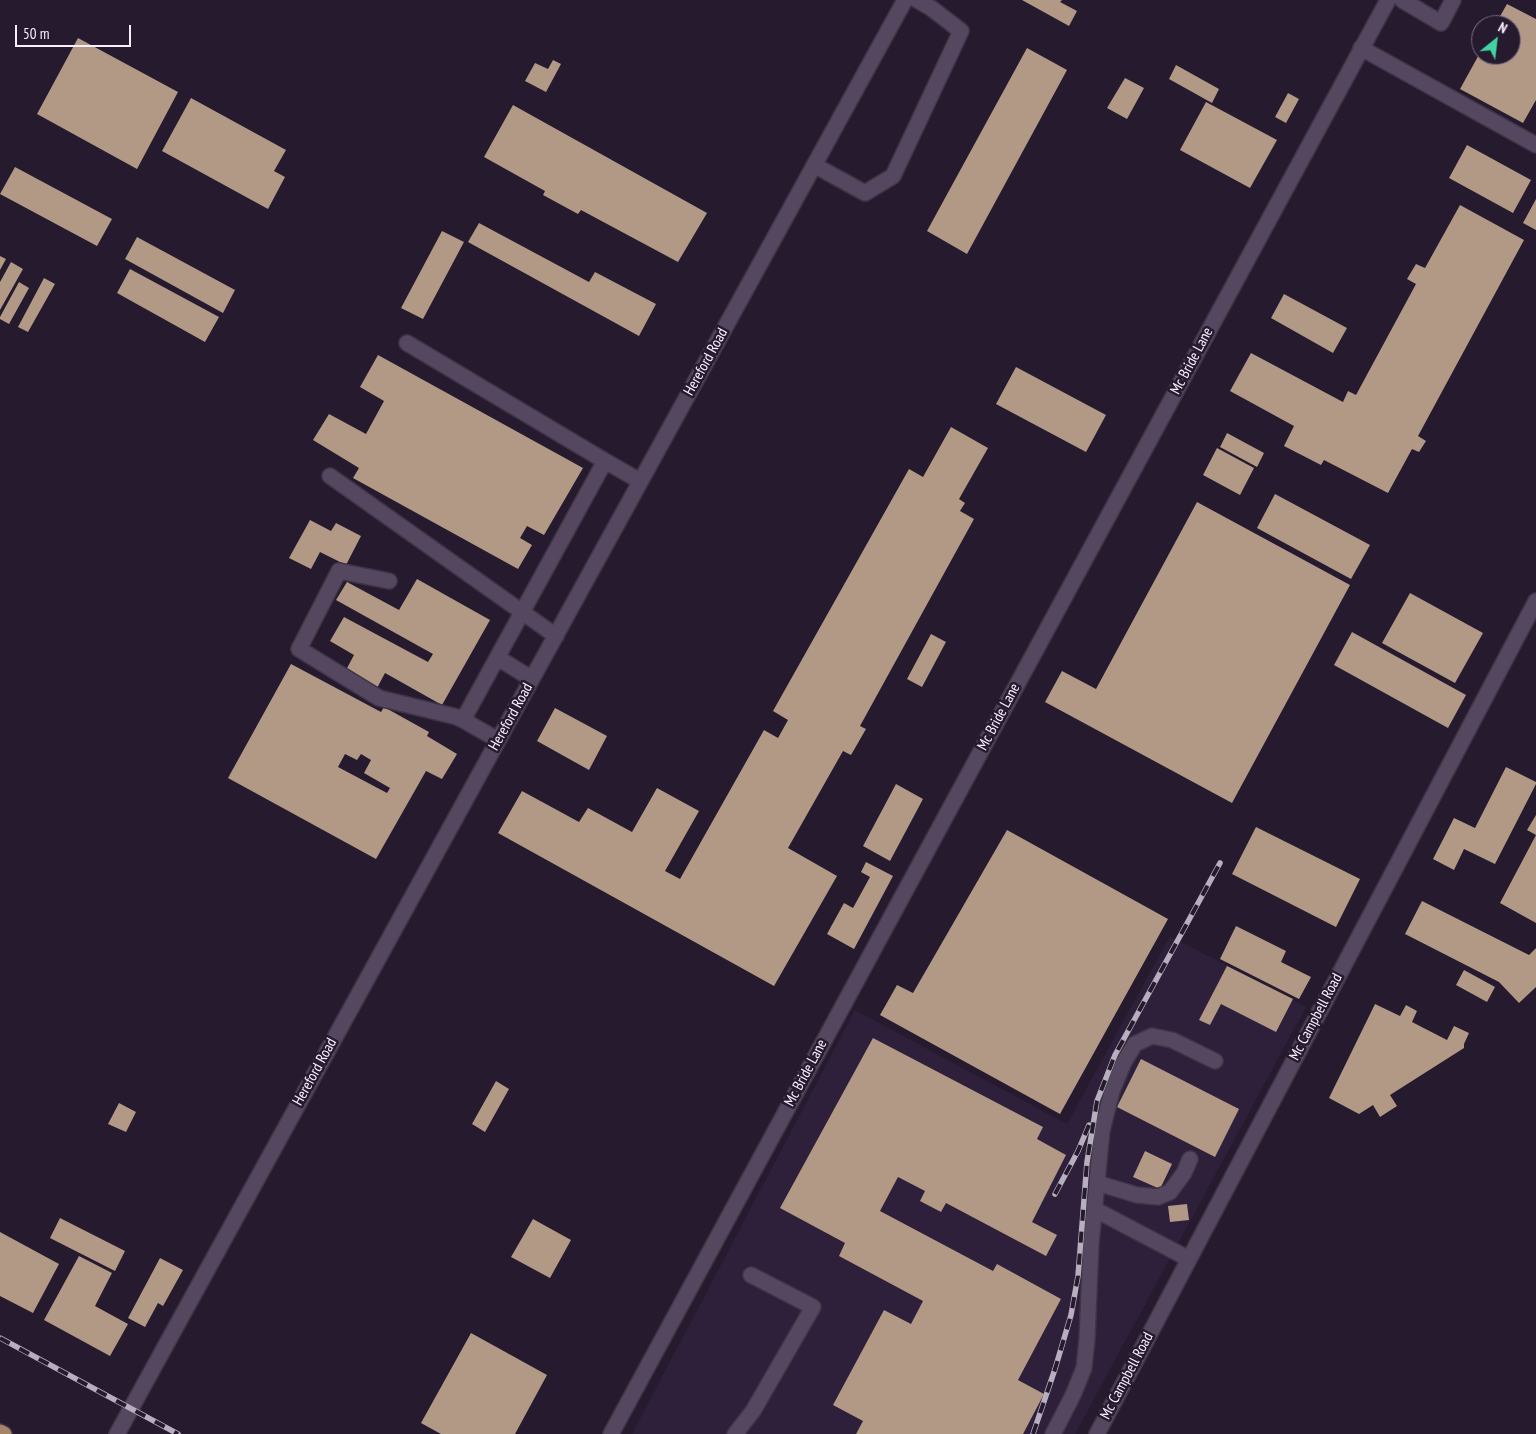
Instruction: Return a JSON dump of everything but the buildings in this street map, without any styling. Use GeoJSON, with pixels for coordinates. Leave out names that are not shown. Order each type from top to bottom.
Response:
{"type":"FeatureCollection","features":[{"type":"Feature","properties":{"kind":"main road"},"geometry":{"type":"LineString","coordinates":[[0,1432],[4,1434]]}},
{"type":"Feature","properties":{"kind":"street","name":"Hereford Road"},"geometry":{"type":"LineString","coordinates":[[116,1434],[905,0]]}},
{"type":"Feature","properties":{"kind":"street"},"geometry":{"type":"LineString","coordinates":[[814,165],[865,192],[893,176],[961,31],[931,8],[917,0]]}},
{"type":"Feature","properties":{"kind":"street","name":"Mc Bride Lane"},"geometry":{"type":"LineString","coordinates":[[611,1434],[1388,0]]}},
{"type":"Feature","properties":{"kind":"street"},"geometry":{"type":"LineString","coordinates":[[1402,0],[1441,23],[1453,0]]}},
{"type":"Feature","properties":{"kind":"street"},"geometry":{"type":"LineString","coordinates":[[1361,48],[1536,145]]}},
{"type":"Feature","properties":{"kind":"street"},"geometry":{"type":"LineString","coordinates":[[407,343],[640,481]]}},
{"type":"Feature","properties":{"kind":"street"},"geometry":{"type":"LineString","coordinates":[[463,720],[605,461]]}},
{"type":"Feature","properties":{"kind":"street"},"geometry":{"type":"LineString","coordinates":[[330,476],[556,636]]}},
{"type":"Feature","properties":{"kind":"street"},"geometry":{"type":"LineString","coordinates":[[389,581],[339,571],[299,649],[379,698],[457,717],[498,740]]}},
{"type":"Feature","properties":{"kind":"street","name":"Mc Campbell Road"},"geometry":{"type":"LineString","coordinates":[[1096,1434],[1536,601]]}},
{"type":"Feature","properties":{"kind":"street"},"geometry":{"type":"LineString","coordinates":[[498,658],[532,679]]}},
{"type":"Feature","properties":{"kind":"street"},"geometry":{"type":"LineString","coordinates":[[1053,1434],[1073,1395],[1084,1368],[1094,1209],[1102,1131],[1112,1091],[1124,1062],[1135,1044],[1152,1036],[1172,1040],[1215,1061]]}},
{"type":"Feature","properties":{"kind":"street"},"geometry":{"type":"LineString","coordinates":[[1097,1183],[1137,1195],[1158,1197],[1170,1192],[1184,1173],[1190,1159]]}},
{"type":"Feature","properties":{"kind":"street"},"geometry":{"type":"LineString","coordinates":[[1094,1209],[1189,1259]]}},
{"type":"Feature","properties":{"kind":"street"},"geometry":{"type":"LineString","coordinates":[[736,1434],[753,1411],[813,1307],[751,1275]]}},
{"type":"Feature","properties":{"kind":"shaded area"},"geometry":{"type":"Polygon","coordinates":[[[1170,936],[1306,1007],[1075,1434],[632,1434],[855,1010],[1067,1124],[1170,936]]]}},
{"type":"Feature","properties":{"kind":"railway"},"geometry":{"type":"LineString","coordinates":[[1033,1434],[1071,1315],[1078,1276],[1087,1162],[1097,1101],[1115,1055],[1220,863]]}},
{"type":"Feature","properties":{"kind":"railway"},"geometry":{"type":"LineString","coordinates":[[1055,1194],[1078,1151],[1089,1125]]}},
{"type":"Feature","properties":{"kind":"railway"},"geometry":{"type":"LineString","coordinates":[[0,1338],[178,1434]]}}]}
